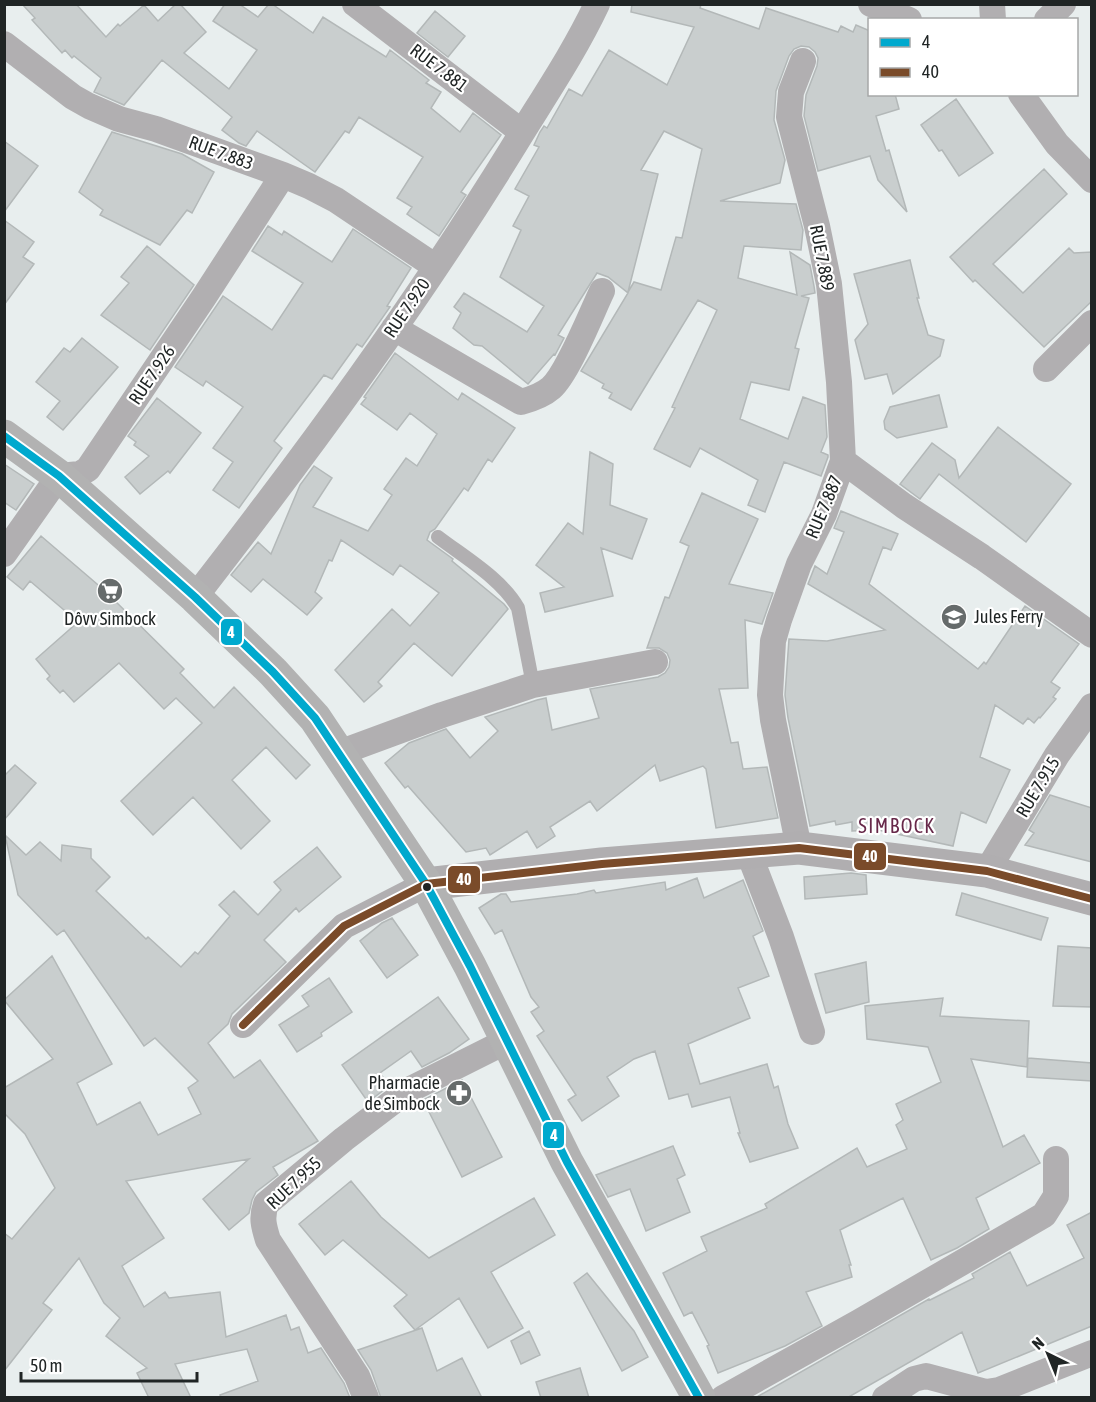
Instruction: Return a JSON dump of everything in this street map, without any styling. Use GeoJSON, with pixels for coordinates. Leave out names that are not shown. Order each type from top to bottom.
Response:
{"type":"FeatureCollection","features":[{"type":"Feature","properties":{"kind":"main road"},"geometry":{"type":"LineString","coordinates":[[4,436],[59,476],[195,597],[273,672],[315,718],[426,884],[470,966],[591,1208],[660,1325],[699,1398]]}},
{"type":"Feature","properties":{"kind":"street","name":"RUE 7.881"},"geometry":{"type":"LineString","coordinates":[[355,4],[522,132]]}},
{"type":"Feature","properties":{"kind":"street","name":"RUE 7.920"},"geometry":{"type":"LineString","coordinates":[[195,597],[257,518],[436,267],[479,203],[582,36],[597,4]]}},
{"type":"Feature","properties":{"kind":"street"},"geometry":{"type":"LineString","coordinates":[[871,4],[904,18]]}},
{"type":"Feature","properties":{"kind":"street"},"geometry":{"type":"LineString","coordinates":[[1049,18],[1063,4]]}},
{"type":"Feature","properties":{"kind":"street","name":"RUE 7.883"},"geometry":{"type":"LineString","coordinates":[[4,44],[73,97],[89,106],[119,119],[156,129],[283,175],[336,200],[436,267]]}},
{"type":"Feature","properties":{"kind":"street","name":"RUE 7.889"},"geometry":{"type":"LineString","coordinates":[[803,61],[790,99],[789,117],[817,226],[829,284],[843,461]]}},
{"type":"Feature","properties":{"kind":"street"},"geometry":{"type":"LineString","coordinates":[[1022,96],[1057,144],[1092,180]]}},
{"type":"Feature","properties":{"kind":"street","name":"RUE 7.926"},"geometry":{"type":"LineString","coordinates":[[59,476],[80,474],[88,469],[283,175]]}},
{"type":"Feature","properties":{"kind":"street"},"geometry":{"type":"LineString","coordinates":[[394,328],[521,402],[536,398],[552,388],[564,369],[602,291]]}},
{"type":"Feature","properties":{"kind":"street"},"geometry":{"type":"LineString","coordinates":[[1046,369],[1092,323]]}},
{"type":"Feature","properties":{"kind":"street","name":"RUE 7.887"},"geometry":{"type":"LineString","coordinates":[[799,848],[773,720],[770,694],[773,641],[800,564],[824,514],[843,461],[904,506],[982,557],[1092,635]]}},
{"type":"Feature","properties":{"kind":"street"},"geometry":{"type":"LineString","coordinates":[[4,554],[59,476]]}},
{"type":"Feature","properties":{"kind":"street"},"geometry":{"type":"LineString","coordinates":[[339,753],[442,714],[533,685],[655,662]]}},
{"type":"Feature","properties":{"kind":"street","name":"RUE 7.915"},"geometry":{"type":"LineString","coordinates":[[987,871],[1057,755],[1092,706]]}},
{"type":"Feature","properties":{"kind":"street"},"geometry":{"type":"LineString","coordinates":[[243,1025],[344,927],[426,884],[602,864],[799,848],[987,871],[1092,899]]}},
{"type":"Feature","properties":{"kind":"street"},"geometry":{"type":"LineString","coordinates":[[748,851],[781,937],[812,1032]]}},
{"type":"Feature","properties":{"kind":"street","name":"RUE 7.955"},"geometry":{"type":"LineString","coordinates":[[366,1398],[357,1376],[268,1240],[262,1223],[262,1213],[266,1204],[407,1091],[507,1041]]}},
{"type":"Feature","properties":{"kind":"street"},"geometry":{"type":"LineString","coordinates":[[723,1398],[1044,1215],[1056,1196],[1056,1159]]}},
{"type":"Feature","properties":{"kind":"street"},"geometry":{"type":"LineString","coordinates":[[885,1398],[914,1379],[926,1376],[986,1392],[999,1390],[1092,1353]]}},
{"type":"Feature","properties":{"kind":"lane"},"geometry":{"type":"LineString","coordinates":[[438,537],[504,588],[513,599],[518,608],[533,685]]}},
{"type":"Feature","properties":{"kind":"building"},"geometry":{"type":"Polygon","coordinates":[[[22,4],[76,4],[106,37],[118,24],[120,26],[144,5],[158,21],[176,4],[180,4],[206,32],[184,53],[229,89],[257,50],[213,21],[225,4],[239,4],[258,17],[269,4],[272,4],[313,33],[323,17],[386,57],[390,50],[429,80],[426,83],[441,92],[431,108],[460,132],[473,113],[501,135],[461,192],[466,195],[439,236],[407,214],[412,207],[397,198],[423,157],[359,117],[349,133],[345,131],[315,172],[257,131],[246,146],[239,143],[222,130],[232,117],[162,60],[124,105],[94,92],[101,78],[74,56],[72,58],[65,50],[62,53],[32,20],[35,18],[22,4]]]}},
{"type":"Feature","properties":{"kind":"building"},"geometry":{"type":"Polygon","coordinates":[[[632,4],[701,4],[700,8],[759,29],[766,8],[838,32],[841,26],[853,32],[856,25],[868,30],[868,96],[896,96],[899,109],[876,116],[886,151],[889,150],[907,212],[878,180],[870,156],[818,171],[804,116],[806,95],[818,58],[809,47],[801,46],[794,49],[789,56],[776,91],[774,120],[785,160],[780,183],[720,201],[796,204],[803,230],[801,250],[744,246],[738,278],[797,295],[790,252],[810,265],[814,286],[815,293],[801,296],[809,298],[795,348],[799,349],[789,390],[751,382],[740,419],[788,439],[803,397],[825,405],[827,437],[821,452],[828,457],[821,476],[784,462],[765,512],[748,505],[758,480],[700,448],[690,467],[654,449],[675,408],[672,407],[717,310],[698,300],[631,410],[609,398],[612,393],[602,388],[604,384],[581,371],[628,293],[608,277],[597,273],[558,335],[564,338],[555,355],[528,384],[482,346],[474,345],[453,328],[461,313],[454,307],[464,293],[527,332],[544,306],[500,277],[521,230],[513,226],[529,196],[515,189],[539,147],[534,145],[540,132],[544,126],[547,128],[569,89],[582,96],[609,50],[667,85],[694,27],[631,12],[632,4]],[[664,131],[641,170],[658,174],[628,292],[634,282],[661,290],[676,237],[682,238],[702,149],[664,131]]]}},
{"type":"Feature","properties":{"kind":"building"},"geometry":{"type":"Polygon","coordinates":[[[435,11],[465,36],[448,57],[417,33],[435,11]]]}},
{"type":"Feature","properties":{"kind":"building"},"geometry":{"type":"Polygon","coordinates":[[[956,99],[993,153],[959,176],[942,150],[939,151],[921,125],[956,99]]]}},
{"type":"Feature","properties":{"kind":"building"},"geometry":{"type":"Polygon","coordinates":[[[112,132],[182,154],[214,172],[192,213],[187,210],[160,245],[100,215],[103,210],[79,192],[112,132]]]}},
{"type":"Feature","properties":{"kind":"building"},"geometry":{"type":"Polygon","coordinates":[[[4,141],[38,166],[4,212],[4,141]]]}},
{"type":"Feature","properties":{"kind":"building"},"geometry":{"type":"Polygon","coordinates":[[[1044,169],[1067,194],[993,264],[1023,293],[1069,248],[1074,253],[1092,252],[1092,301],[1044,347],[975,280],[973,282],[950,257],[1044,169]]]}},
{"type":"Feature","properties":{"kind":"building"},"geometry":{"type":"Polygon","coordinates":[[[4,220],[34,242],[23,257],[34,264],[4,305],[4,220]]]}},
{"type":"Feature","properties":{"kind":"building"},"geometry":{"type":"Polygon","coordinates":[[[268,226],[282,235],[284,231],[332,262],[353,229],[411,268],[387,306],[390,307],[362,347],[357,344],[332,379],[324,375],[274,441],[282,448],[239,508],[213,490],[233,462],[213,448],[243,407],[206,381],[203,386],[175,367],[223,296],[272,330],[303,283],[252,251],[268,226]]]}},
{"type":"Feature","properties":{"kind":"building"},"geometry":{"type":"Polygon","coordinates":[[[147,246],[194,285],[150,350],[101,315],[129,283],[121,277],[147,246]]]}},
{"type":"Feature","properties":{"kind":"building"},"geometry":{"type":"Polygon","coordinates":[[[910,260],[919,298],[917,298],[928,335],[944,340],[940,356],[893,394],[887,374],[865,379],[855,340],[868,324],[854,274],[910,260]]]}},
{"type":"Feature","properties":{"kind":"building"},"geometry":{"type":"Polygon","coordinates":[[[82,338],[118,367],[63,430],[47,417],[60,401],[36,382],[64,348],[70,352],[82,338]]]}},
{"type":"Feature","properties":{"kind":"building"},"geometry":{"type":"Polygon","coordinates":[[[395,353],[458,400],[462,393],[515,428],[492,462],[488,459],[468,491],[464,488],[435,529],[430,532],[427,540],[453,559],[452,561],[508,609],[452,676],[414,643],[378,682],[382,686],[364,702],[335,670],[392,609],[410,626],[439,593],[400,565],[393,575],[341,540],[315,592],[322,598],[307,615],[263,579],[251,592],[231,575],[258,542],[271,554],[300,485],[314,466],[332,478],[313,507],[368,531],[392,495],[384,489],[406,458],[417,466],[437,434],[410,413],[397,430],[361,404],[395,353]]]}},
{"type":"Feature","properties":{"kind":"building"},"geometry":{"type":"Polygon","coordinates":[[[939,395],[947,427],[897,438],[885,429],[884,421],[890,407],[939,395]]]}},
{"type":"Feature","properties":{"kind":"building"},"geometry":{"type":"Polygon","coordinates":[[[157,398],[201,433],[170,473],[168,471],[140,494],[125,477],[149,456],[134,445],[136,442],[128,436],[157,398]]]}},
{"type":"Feature","properties":{"kind":"building"},"geometry":{"type":"Polygon","coordinates":[[[998,427],[1071,484],[1026,542],[939,474],[920,499],[900,484],[932,443],[955,460],[959,478],[998,427]]]}},
{"type":"Feature","properties":{"kind":"building"},"geometry":{"type":"Polygon","coordinates":[[[590,452],[613,464],[610,505],[647,519],[632,559],[601,548],[613,596],[545,612],[540,593],[564,587],[536,565],[568,523],[583,534],[590,452]]]}},
{"type":"Feature","properties":{"kind":"building"},"geometry":{"type":"Polygon","coordinates":[[[4,464],[34,484],[16,510],[4,502],[4,464]]]}},
{"type":"Feature","properties":{"kind":"building"},"geometry":{"type":"Polygon","coordinates":[[[702,493],[758,519],[729,584],[773,593],[762,624],[745,620],[748,688],[719,689],[731,743],[738,742],[743,769],[767,767],[778,818],[716,828],[706,769],[703,766],[660,781],[655,765],[597,811],[590,801],[550,827],[555,836],[537,848],[527,831],[490,855],[486,848],[466,852],[408,786],[405,788],[385,763],[409,743],[446,729],[470,758],[498,731],[485,717],[546,698],[552,730],[599,718],[590,689],[658,677],[665,673],[670,660],[667,653],[659,648],[647,648],[665,597],[669,598],[689,546],[680,542],[702,493]]]}},
{"type":"Feature","properties":{"kind":"building"},"geometry":{"type":"Polygon","coordinates":[[[841,511],[898,534],[891,550],[883,547],[869,584],[978,669],[984,662],[986,664],[1025,606],[1079,644],[1051,682],[1060,688],[1053,697],[1056,699],[1034,723],[1028,718],[1023,724],[995,705],[980,757],[1010,770],[986,823],[961,812],[953,846],[878,830],[852,831],[852,822],[836,825],[835,821],[810,826],[785,695],[789,639],[827,641],[885,630],[808,584],[815,566],[827,574],[844,532],[834,528],[841,511]]]}},
{"type":"Feature","properties":{"kind":"building"},"geometry":{"type":"Polygon","coordinates":[[[41,536],[104,590],[184,669],[180,673],[214,708],[234,687],[310,765],[296,779],[266,747],[232,780],[270,821],[241,849],[193,797],[153,835],[121,801],[202,723],[176,698],[164,709],[119,663],[74,702],[63,690],[60,693],[47,679],[50,676],[36,659],[78,622],[30,581],[23,590],[7,577],[41,536]]]}},
{"type":"Feature","properties":{"kind":"building"},"geometry":{"type":"Polygon","coordinates":[[[15,765],[36,783],[4,820],[4,776],[15,765]]]}},
{"type":"Feature","properties":{"kind":"building"},"geometry":{"type":"Polygon","coordinates":[[[1050,795],[1092,808],[1092,862],[1025,845],[1034,833],[1029,830],[1050,795]]]}},
{"type":"Feature","properties":{"kind":"building"},"geometry":{"type":"Polygon","coordinates":[[[5,835],[26,855],[40,842],[61,861],[62,845],[91,849],[91,858],[110,877],[96,891],[146,939],[148,937],[181,967],[195,952],[198,954],[230,916],[219,905],[234,891],[258,915],[281,890],[274,882],[317,847],[341,877],[299,912],[296,908],[264,940],[286,962],[232,1014],[228,1024],[208,1043],[234,1078],[260,1060],[318,1141],[273,1167],[278,1175],[256,1192],[249,1213],[229,1230],[203,1199],[249,1159],[126,1181],[164,1238],[122,1266],[144,1307],[165,1292],[169,1298],[220,1292],[226,1337],[286,1315],[291,1330],[299,1327],[308,1353],[321,1348],[344,1383],[350,1398],[221,1398],[220,1395],[258,1381],[247,1349],[175,1364],[191,1398],[149,1398],[137,1373],[147,1368],[106,1336],[120,1318],[104,1303],[79,1258],[43,1303],[52,1310],[4,1371],[4,1233],[12,1239],[55,1188],[25,1134],[4,1113],[4,1088],[53,1059],[4,1000],[52,956],[112,1064],[77,1083],[97,1125],[140,1102],[158,1135],[201,1114],[188,1088],[198,1081],[155,1038],[144,1046],[64,930],[57,935],[18,895],[5,835]]]}},
{"type":"Feature","properties":{"kind":"building"},"geometry":{"type":"Polygon","coordinates":[[[851,873],[866,875],[867,894],[805,899],[804,877],[851,873]]]}},
{"type":"Feature","properties":{"kind":"building"},"geometry":{"type":"Polygon","coordinates":[[[697,878],[704,898],[743,880],[763,931],[753,936],[769,976],[738,988],[750,1018],[688,1044],[700,1084],[767,1064],[774,1088],[778,1086],[788,1124],[798,1148],[750,1162],[738,1133],[740,1133],[730,1097],[692,1107],[688,1094],[669,1099],[655,1051],[634,1059],[607,1077],[619,1096],[582,1121],[568,1100],[576,1095],[537,1036],[544,1031],[531,1012],[539,1007],[531,997],[502,930],[495,934],[479,908],[501,894],[506,894],[511,902],[594,890],[596,893],[665,882],[666,890],[697,878]]]}},
{"type":"Feature","properties":{"kind":"building"},"geometry":{"type":"Polygon","coordinates":[[[962,893],[1048,918],[1041,940],[956,915],[962,893]]]}},
{"type":"Feature","properties":{"kind":"building"},"geometry":{"type":"Polygon","coordinates":[[[392,918],[418,955],[387,978],[360,941],[392,918]]]}},
{"type":"Feature","properties":{"kind":"building"},"geometry":{"type":"Polygon","coordinates":[[[1058,946],[1092,948],[1092,1007],[1053,1006],[1058,946]]]}},
{"type":"Feature","properties":{"kind":"building"},"geometry":{"type":"Polygon","coordinates":[[[866,962],[869,1002],[826,1013],[815,974],[866,962]]]}},
{"type":"Feature","properties":{"kind":"building"},"geometry":{"type":"Polygon","coordinates":[[[329,978],[352,1012],[297,1052],[279,1025],[309,1006],[302,996],[329,978]]]}},
{"type":"Feature","properties":{"kind":"building"},"geometry":{"type":"Polygon","coordinates":[[[438,997],[469,1039],[422,1067],[411,1051],[380,1073],[389,1086],[368,1102],[342,1065],[438,997]]]}},
{"type":"Feature","properties":{"kind":"building"},"geometry":{"type":"Polygon","coordinates":[[[943,998],[940,1016],[1029,1021],[1027,1067],[971,1059],[1003,1147],[1024,1135],[1040,1163],[976,1198],[989,1229],[931,1260],[903,1198],[840,1230],[851,1265],[849,1265],[852,1277],[806,1292],[822,1326],[785,1346],[718,1373],[707,1346],[709,1345],[692,1312],[684,1316],[663,1273],[707,1251],[701,1237],[767,1208],[765,1204],[857,1148],[867,1167],[907,1149],[896,1125],[903,1120],[896,1104],[941,1082],[928,1047],[867,1039],[865,1006],[943,998]]]}},
{"type":"Feature","properties":{"kind":"building"},"geometry":{"type":"Polygon","coordinates":[[[1028,1058],[1092,1063],[1092,1081],[1027,1077],[1028,1058]]]}},
{"type":"Feature","properties":{"kind":"building"},"geometry":{"type":"Polygon","coordinates":[[[462,1080],[502,1157],[462,1177],[423,1100],[462,1080]]]}},
{"type":"Feature","properties":{"kind":"building"},"geometry":{"type":"Polygon","coordinates":[[[673,1146],[685,1175],[677,1179],[690,1212],[646,1231],[630,1189],[608,1197],[596,1175],[673,1146]]]}},
{"type":"Feature","properties":{"kind":"building"},"geometry":{"type":"Polygon","coordinates":[[[351,1181],[381,1217],[429,1258],[534,1198],[555,1235],[491,1272],[523,1328],[488,1348],[459,1298],[415,1330],[394,1306],[407,1295],[343,1240],[325,1255],[299,1224],[351,1181]]]}},
{"type":"Feature","properties":{"kind":"building"},"geometry":{"type":"Polygon","coordinates":[[[1092,1212],[1092,1326],[978,1373],[962,1332],[847,1398],[755,1398],[929,1299],[974,1278],[972,1274],[1010,1252],[1027,1286],[1084,1258],[1067,1225],[1092,1212]]]}},
{"type":"Feature","properties":{"kind":"building"},"geometry":{"type":"Polygon","coordinates":[[[587,1273],[634,1331],[648,1357],[622,1371],[574,1283],[587,1273]]]}},
{"type":"Feature","properties":{"kind":"building"},"geometry":{"type":"Polygon","coordinates":[[[422,1328],[437,1371],[462,1358],[482,1398],[381,1398],[371,1370],[358,1350],[422,1328]]]}},
{"type":"Feature","properties":{"kind":"building"},"geometry":{"type":"Polygon","coordinates":[[[529,1331],[540,1355],[521,1364],[511,1341],[529,1331]]]}},
{"type":"Feature","properties":{"kind":"building"},"geometry":{"type":"Polygon","coordinates":[[[580,1368],[589,1398],[541,1398],[536,1382],[580,1368]]]}},
{"type":"Feature","properties":{"kind":"transit line","name":"4"},"geometry":{"type":"LineString","coordinates":[[4,436],[59,476],[195,597],[273,672],[315,718],[426,884],[470,966],[567,1162],[699,1398]]}},
{"type":"Feature","properties":{"kind":"transit line","name":"40"},"geometry":{"type":"LineString","coordinates":[[243,1025],[344,926],[426,884],[602,864],[799,848],[987,871],[1092,899]]}},
{"type":"Feature","properties":{"kind":"place","name":"Dôvv Simbock"},"geometry":{"type":"Point","coordinates":[110,591]}},
{"type":"Feature","properties":{"kind":"place","name":"Jules Ferry"},"geometry":{"type":"Point","coordinates":[954,617]}},
{"type":"Feature","properties":{"kind":"place","name":"Pharmacie de Simbock"},"geometry":{"type":"Point","coordinates":[459,1093]}},
{"type":"Feature","properties":{"kind":"district","name":"SIMBOCK"},"geometry":{"type":"Point","coordinates":[897,826]}}]}
